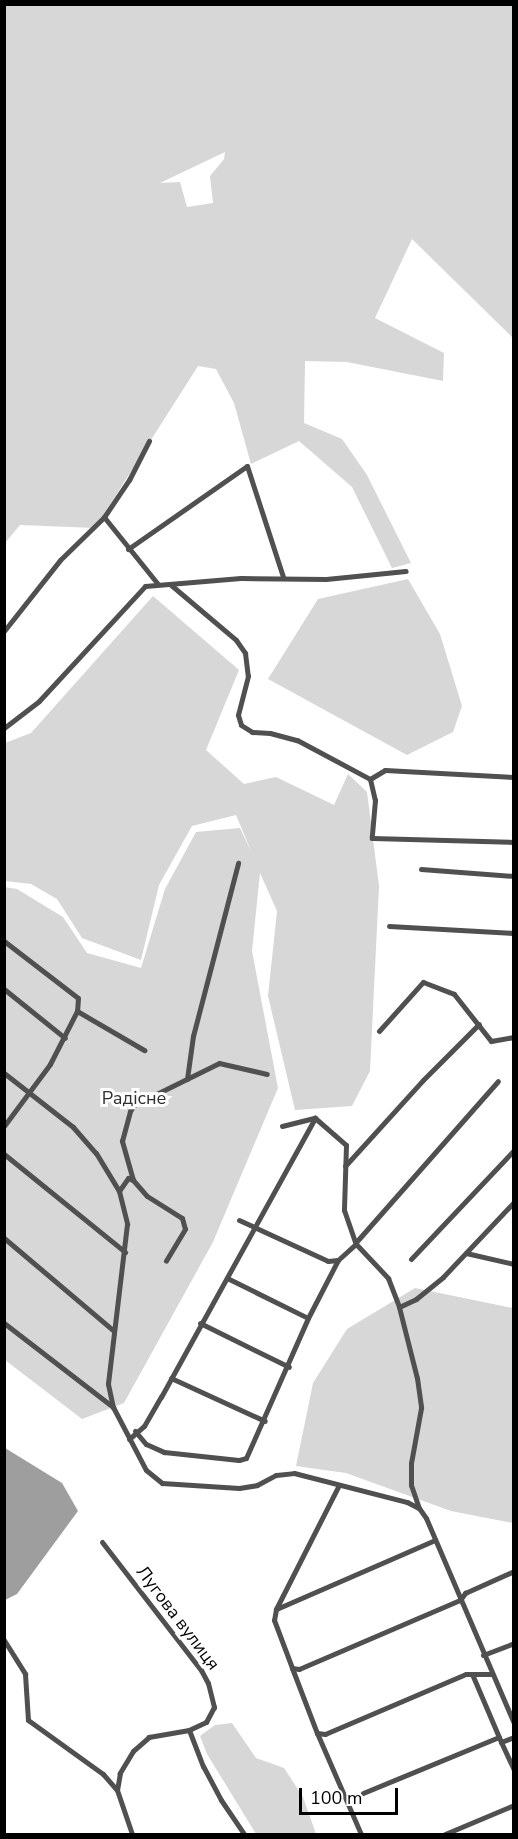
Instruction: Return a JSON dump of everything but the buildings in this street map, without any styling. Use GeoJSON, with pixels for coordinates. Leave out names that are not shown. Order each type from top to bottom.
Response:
{"type":"FeatureCollection","features":[{"type":"Feature","properties":{"kind":"street"},"geometry":{"type":"LineString","coordinates":[[4,631],[60,560],[104,517],[129,480],[149,441]]}},
{"type":"Feature","properties":{"kind":"street"},"geometry":{"type":"LineString","coordinates":[[128,549],[247,466],[283,577]]}},
{"type":"Feature","properties":{"kind":"street"},"geometry":{"type":"LineString","coordinates":[[104,517],[157,583]]}},
{"type":"Feature","properties":{"kind":"street"},"geometry":{"type":"LineString","coordinates":[[4,728],[39,701],[135,594],[145,586],[157,583],[171,585],[283,577],[326,579],[406,571]]}},
{"type":"Feature","properties":{"kind":"street"},"geometry":{"type":"LineString","coordinates":[[171,585],[236,640],[245,653],[248,676],[238,715],[241,726],[252,732],[270,733],[297,740],[370,779],[375,801],[372,838],[513,842]]}},
{"type":"Feature","properties":{"kind":"street"},"geometry":{"type":"LineString","coordinates":[[370,779],[385,770],[513,777]]}},
{"type":"Feature","properties":{"kind":"street"},"geometry":{"type":"LineString","coordinates":[[187,1079],[193,1036],[238,863]]}},
{"type":"Feature","properties":{"kind":"street"},"geometry":{"type":"LineString","coordinates":[[421,869],[513,876]]}},
{"type":"Feature","properties":{"kind":"street"},"geometry":{"type":"LineString","coordinates":[[389,926],[513,933]]}},
{"type":"Feature","properties":{"kind":"street"},"geometry":{"type":"LineString","coordinates":[[4,941],[78,998],[77,1011],[65,1038],[30,1092],[4,1126]]}},
{"type":"Feature","properties":{"kind":"street"},"geometry":{"type":"LineString","coordinates":[[379,1031],[423,982],[454,994],[480,1024],[491,1041],[513,1037]]}},
{"type":"Feature","properties":{"kind":"street"},"geometry":{"type":"LineString","coordinates":[[4,989],[65,1038]]}},
{"type":"Feature","properties":{"kind":"street"},"geometry":{"type":"LineString","coordinates":[[77,1011],[144,1050]]}},
{"type":"Feature","properties":{"kind":"street"},"geometry":{"type":"LineString","coordinates":[[344,1168],[423,1080],[480,1024]]}},
{"type":"Feature","properties":{"kind":"street"},"geometry":{"type":"LineString","coordinates":[[166,1261],[185,1229],[184,1223],[182,1218],[147,1196],[133,1180],[122,1141],[130,1111],[134,1105],[219,1064],[267,1074]]}},
{"type":"Feature","properties":{"kind":"street"},"geometry":{"type":"LineString","coordinates":[[4,1073],[81,1136],[96,1153],[119,1191],[127,1224],[108,1384],[113,1407],[146,1470],[162,1483],[239,1488],[257,1485],[276,1475],[294,1473],[407,1502],[418,1508]]}},
{"type":"Feature","properties":{"kind":"street"},"geometry":{"type":"LineString","coordinates":[[135,1431],[146,1444],[164,1452],[239,1461],[246,1458],[251,1452],[289,1367],[308,1318],[338,1260],[357,1243],[498,1082]]}},
{"type":"Feature","properties":{"kind":"street"},"geometry":{"type":"LineString","coordinates":[[315,1118],[346,1145],[344,1210],[357,1243],[388,1278],[399,1307],[417,1378],[421,1408],[411,1463],[411,1485],[418,1508],[435,1540],[491,1674],[511,1712],[513,1723]]}},
{"type":"Feature","properties":{"kind":"street"},"geometry":{"type":"LineString","coordinates":[[282,1126],[315,1118]]}},
{"type":"Feature","properties":{"kind":"street"},"geometry":{"type":"LineString","coordinates":[[129,1439],[135,1431],[144,1426],[315,1118]]}},
{"type":"Feature","properties":{"kind":"street"},"geometry":{"type":"LineString","coordinates":[[411,1259],[513,1150]]}},
{"type":"Feature","properties":{"kind":"street"},"geometry":{"type":"LineString","coordinates":[[4,1154],[125,1252]]}},
{"type":"Feature","properties":{"kind":"street"},"geometry":{"type":"LineString","coordinates":[[119,1191],[128,1178],[133,1180]]}},
{"type":"Feature","properties":{"kind":"street"},"geometry":{"type":"LineString","coordinates":[[399,1307],[416,1299],[443,1277],[513,1202]]}},
{"type":"Feature","properties":{"kind":"street"},"geometry":{"type":"LineString","coordinates":[[240,1220],[328,1261],[338,1260]]}},
{"type":"Feature","properties":{"kind":"street"},"geometry":{"type":"LineString","coordinates":[[4,1238],[113,1330]]}},
{"type":"Feature","properties":{"kind":"street"},"geometry":{"type":"LineString","coordinates":[[466,1253],[513,1264]]}},
{"type":"Feature","properties":{"kind":"street"},"geometry":{"type":"LineString","coordinates":[[227,1278],[308,1318]]}},
{"type":"Feature","properties":{"kind":"street"},"geometry":{"type":"LineString","coordinates":[[4,1323],[113,1407]]}},
{"type":"Feature","properties":{"kind":"street"},"geometry":{"type":"LineString","coordinates":[[200,1323],[289,1367]]}},
{"type":"Feature","properties":{"kind":"street"},"geometry":{"type":"LineString","coordinates":[[171,1378],[265,1421]]}},
{"type":"Feature","properties":{"kind":"street"},"geometry":{"type":"LineString","coordinates":[[339,1485],[276,1609],[274,1620],[317,1733],[361,1834]]}},
{"type":"Feature","properties":{"kind":"street"},"geometry":{"type":"LineString","coordinates":[[276,1609],[435,1540]]}},
{"type":"Feature","properties":{"kind":"street","name":"Лугова вулиця"},"geometry":{"type":"LineString","coordinates":[[102,1542],[177,1638],[208,1683],[214,1707],[212,1714],[206,1722],[189,1730]]}},
{"type":"Feature","properties":{"kind":"street"},"geometry":{"type":"LineString","coordinates":[[292,1668],[299,1669],[460,1600],[465,1593],[513,1571]]}},
{"type":"Feature","properties":{"kind":"street"},"geometry":{"type":"LineString","coordinates":[[4,1640],[25,1674],[28,1720],[103,1774],[117,1790],[132,1834]]}},
{"type":"Feature","properties":{"kind":"street"},"geometry":{"type":"LineString","coordinates":[[483,1655],[513,1643]]}},
{"type":"Feature","properties":{"kind":"street"},"geometry":{"type":"LineString","coordinates":[[317,1733],[324,1734],[466,1674],[491,1674]]}},
{"type":"Feature","properties":{"kind":"street"},"geometry":{"type":"LineString","coordinates":[[472,1674],[513,1770]]}},
{"type":"Feature","properties":{"kind":"street"},"geometry":{"type":"LineString","coordinates":[[117,1790],[120,1773],[141,1742],[165,1732],[189,1730],[220,1800],[244,1834]]}},
{"type":"Feature","properties":{"kind":"street"},"geometry":{"type":"LineString","coordinates":[[363,1793],[500,1739],[513,1737]]}},
{"type":"Feature","properties":{"kind":"street"},"geometry":{"type":"LineString","coordinates":[[445,1834],[513,1805]]}},
{"type":"Feature","properties":{"kind":"green space"},"geometry":{"type":"Polygon","coordinates":[[[5,5],[513,5],[513,338],[412,239],[375,318],[444,353],[443,381],[347,362],[305,361],[304,423],[342,439],[367,475],[411,563],[392,568],[352,487],[299,441],[251,464],[234,403],[216,369],[198,366],[95,528],[20,525],[5,543],[5,5]],[[225,152],[160,183],[180,182],[187,207],[213,203],[210,176],[224,159],[225,152]]]}},
{"type":"Feature","properties":{"kind":"green space"},"geometry":{"type":"Polygon","coordinates":[[[408,579],[440,634],[462,706],[453,732],[407,755],[268,679],[318,599],[408,579]]]}},
{"type":"Feature","properties":{"kind":"green space","name":"Радісне"},"geometry":{"type":"Polygon","coordinates":[[[153,596],[239,670],[206,750],[244,784],[276,777],[334,805],[348,774],[367,792],[379,886],[370,1071],[352,1106],[295,1110],[268,996],[277,911],[260,873],[252,951],[278,1088],[213,1242],[124,1403],[82,1419],[5,1360],[4,887],[17,889],[63,917],[87,953],[141,968],[165,889],[196,832],[240,828],[252,853],[236,815],[192,826],[159,885],[141,960],[82,938],[57,899],[31,884],[5,881],[5,743],[31,733],[153,596]]]}},
{"type":"Feature","properties":{"kind":"green space"},"geometry":{"type":"Polygon","coordinates":[[[415,1288],[513,1308],[513,1523],[451,1511],[346,1473],[296,1466],[313,1383],[347,1329],[415,1288]]]}},
{"type":"Feature","properties":{"kind":"green space"},"geometry":{"type":"Polygon","coordinates":[[[232,1723],[256,1758],[284,1768],[303,1797],[316,1834],[256,1834],[207,1754],[200,1736],[215,1725],[232,1723]]]}},
{"type":"Feature","properties":{"kind":"shaded area"},"geometry":{"type":"Polygon","coordinates":[[[5,1448],[62,1483],[78,1511],[17,1594],[5,1600],[5,1448]]]}}]}
